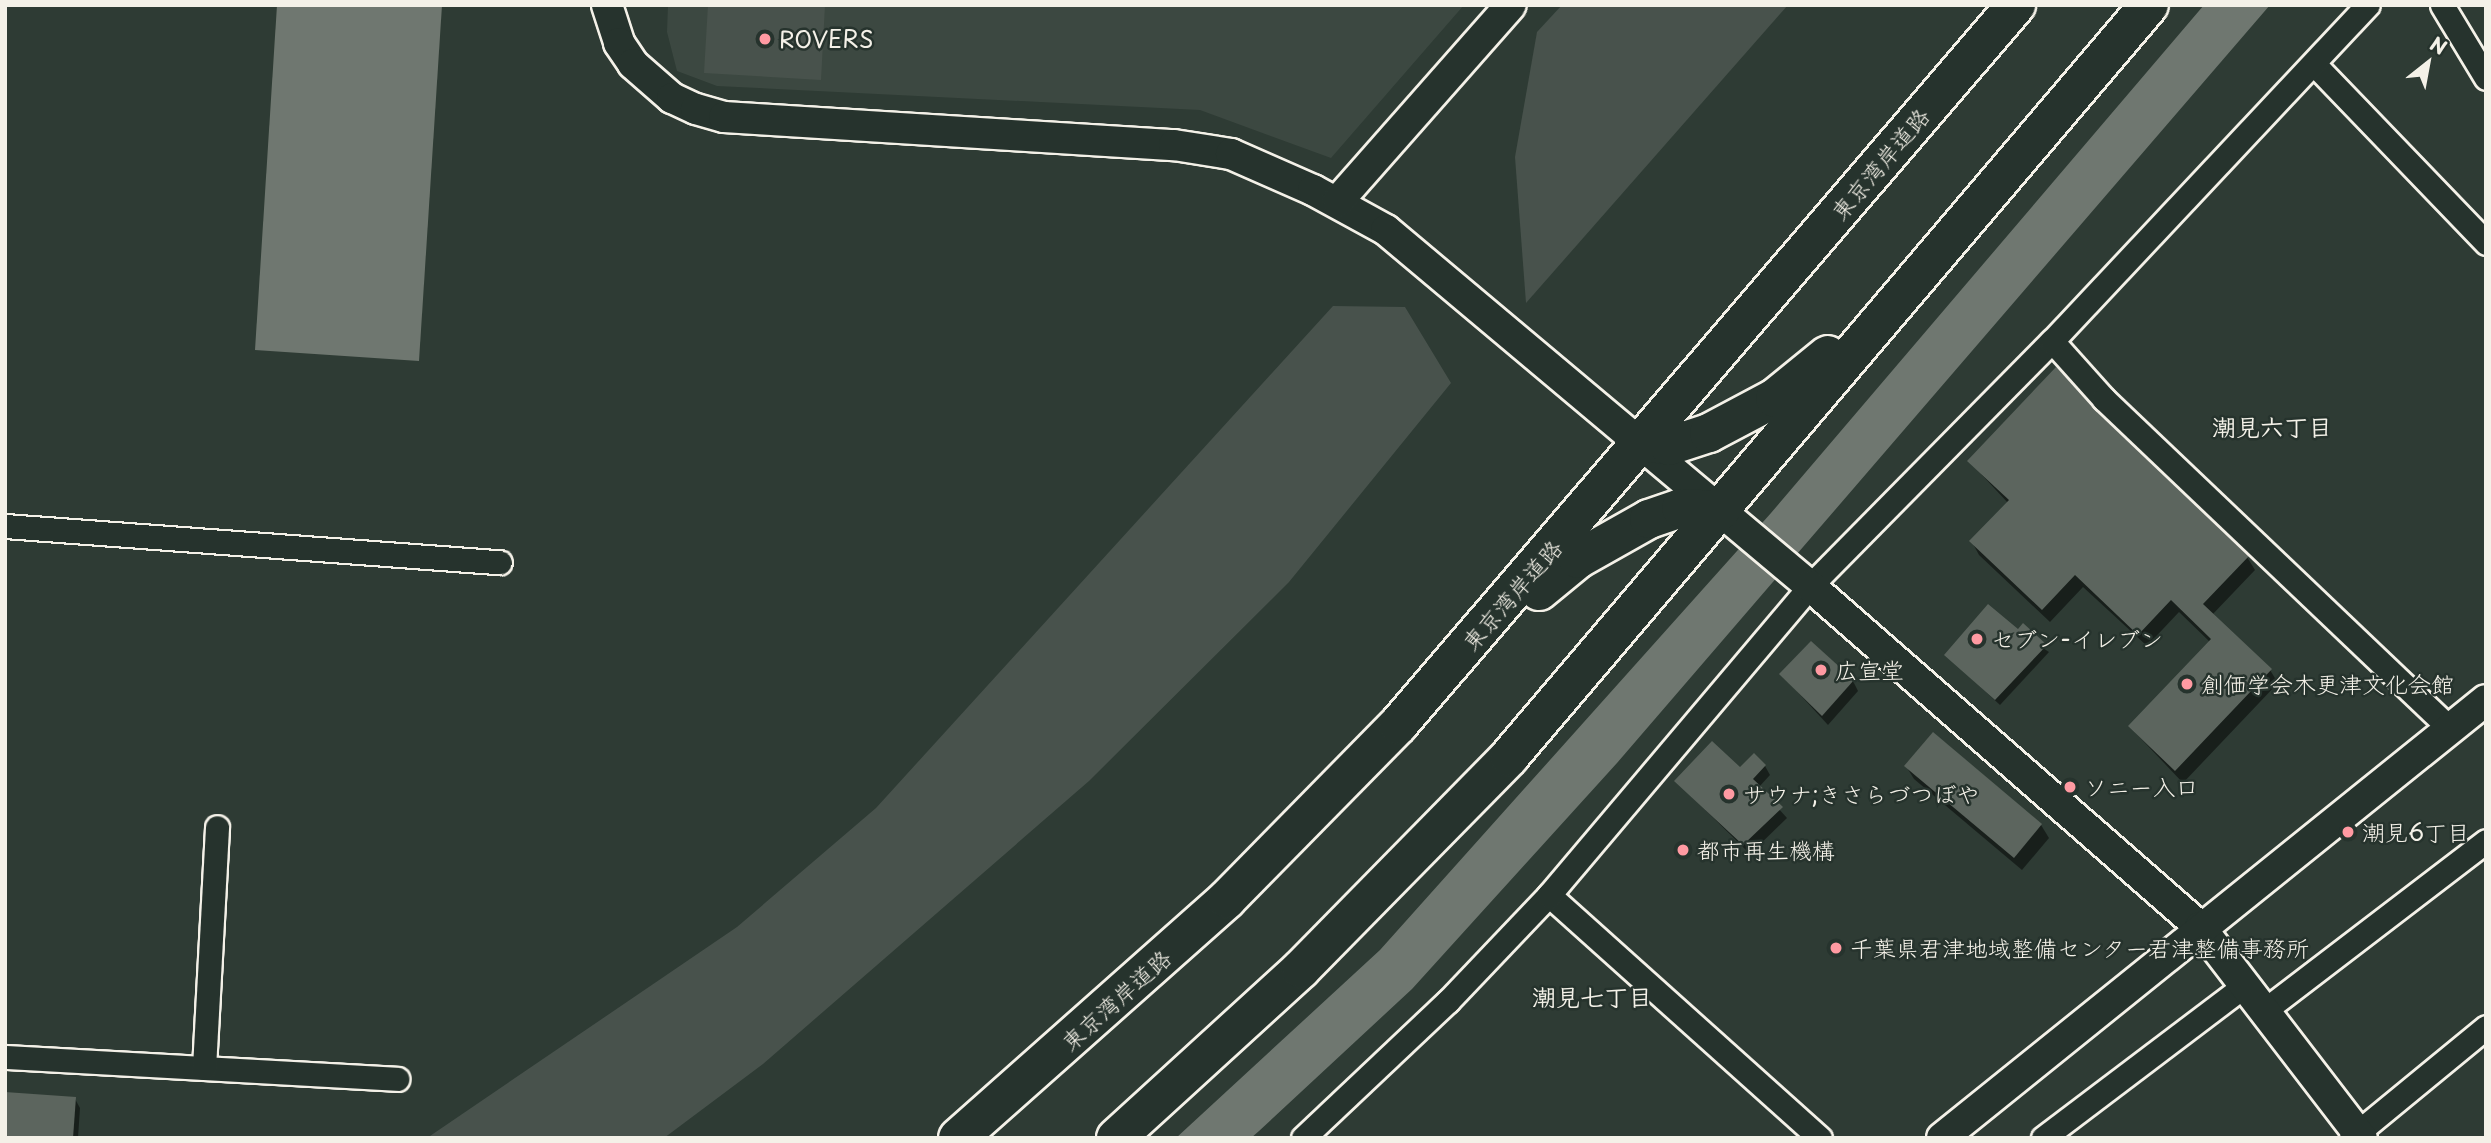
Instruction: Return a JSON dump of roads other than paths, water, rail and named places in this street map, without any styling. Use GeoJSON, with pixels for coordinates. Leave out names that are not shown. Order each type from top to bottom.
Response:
{"type":"FeatureCollection","features":[{"type":"Feature","properties":{"kind":"highway","name":"東京湾岸道路"},"geometry":{"type":"LineString","coordinates":[[958,1138],[1067,1046],[1227,899],[1398,725],[2016,5]]}},
{"type":"Feature","properties":{"kind":"highway"},"geometry":{"type":"LineString","coordinates":[[1116,1138],[1231,1036],[1420,852],[1509,757],[2149,5]]}},
{"type":"Feature","properties":{"kind":"highway"},"geometry":{"type":"LineString","coordinates":[[1642,442],[1670,446],[1692,440],[1775,398],[1821,362],[1967,219]]}},
{"type":"Feature","properties":{"kind":"highway"},"geometry":{"type":"LineString","coordinates":[[1398,725],[1578,559],[1667,513],[1701,506],[1721,510]]}},
{"type":"Feature","properties":{"kind":"street"},"geometry":{"type":"LineString","coordinates":[[607,5],[619,43],[633,64],[671,98],[724,117],[1174,145],[1231,154],[1338,201],[1387,230],[1642,442],[2200,927],[2357,1136],[2486,1027]]}},
{"type":"Feature","properties":{"kind":"street"},"geometry":{"type":"LineString","coordinates":[[1338,201],[1511,5]]}},
{"type":"Feature","properties":{"kind":"street"},"geometry":{"type":"LineString","coordinates":[[1303,1138],[1448,1001],[1549,895],[1810,586],[2052,341],[2315,65],[2367,5]]}},
{"type":"Feature","properties":{"kind":"street"},"geometry":{"type":"LineString","coordinates":[[2442,5],[2486,78]]}},
{"type":"Feature","properties":{"kind":"street"},"geometry":{"type":"LineString","coordinates":[[2315,65],[2486,243]]}},
{"type":"Feature","properties":{"kind":"street"},"geometry":{"type":"LineString","coordinates":[[2052,341],[2104,399],[2450,729]]}},
{"type":"Feature","properties":{"kind":"street"},"geometry":{"type":"LineString","coordinates":[[5,526],[500,562]]}},
{"type":"Feature","properties":{"kind":"street"},"geometry":{"type":"LineString","coordinates":[[1942,1138],[2200,927],[2486,700]]}},
{"type":"Feature","properties":{"kind":"street"},"geometry":{"type":"LineString","coordinates":[[204,1069],[217,827]]}},
{"type":"Feature","properties":{"kind":"street"},"geometry":{"type":"LineString","coordinates":[[2264,1010],[2486,841]]}},
{"type":"Feature","properties":{"kind":"street"},"geometry":{"type":"LineString","coordinates":[[1549,895],[1821,1138]]}},
{"type":"Feature","properties":{"kind":"street"},"geometry":{"type":"LineString","coordinates":[[2043,1138],[2245,985]]}},
{"type":"Feature","properties":{"kind":"street"},"geometry":{"type":"LineString","coordinates":[[5,1057],[397,1079]]}},
{"type":"Feature","properties":{"kind":"place","name":"ROVERS"},"geometry":{"type":"Point","coordinates":[765,39]}},
{"type":"Feature","properties":{"kind":"place","name":"セブン-イレブン"},"geometry":{"type":"Point","coordinates":[1977,639]}},
{"type":"Feature","properties":{"kind":"place","name":"広宣堂"},"geometry":{"type":"Point","coordinates":[1821,670]}},
{"type":"Feature","properties":{"kind":"place","name":"創価学会木更津文化会館"},"geometry":{"type":"Point","coordinates":[2187,684]}},
{"type":"Feature","properties":{"kind":"place","name":"ソニー入口"},"geometry":{"type":"Point","coordinates":[2070,787]}},
{"type":"Feature","properties":{"kind":"place","name":"サウナ;きさらづつぼや"},"geometry":{"type":"Point","coordinates":[1729,794]}},
{"type":"Feature","properties":{"kind":"place","name":"潮見6丁目"},"geometry":{"type":"Point","coordinates":[2348,832]}},
{"type":"Feature","properties":{"kind":"place","name":"都市再生機構"},"geometry":{"type":"Point","coordinates":[1683,850]}},
{"type":"Feature","properties":{"kind":"place","name":"千葉県君津地域整備センター君津整備事務所"},"geometry":{"type":"Point","coordinates":[1836,948]}},
{"type":"Feature","properties":{"kind":"district","name":"潮見六丁目"},"geometry":{"type":"Point","coordinates":[2272,427]}},
{"type":"Feature","properties":{"kind":"district","name":"潮見七丁目"},"geometry":{"type":"Point","coordinates":[1592,997]}}]}
